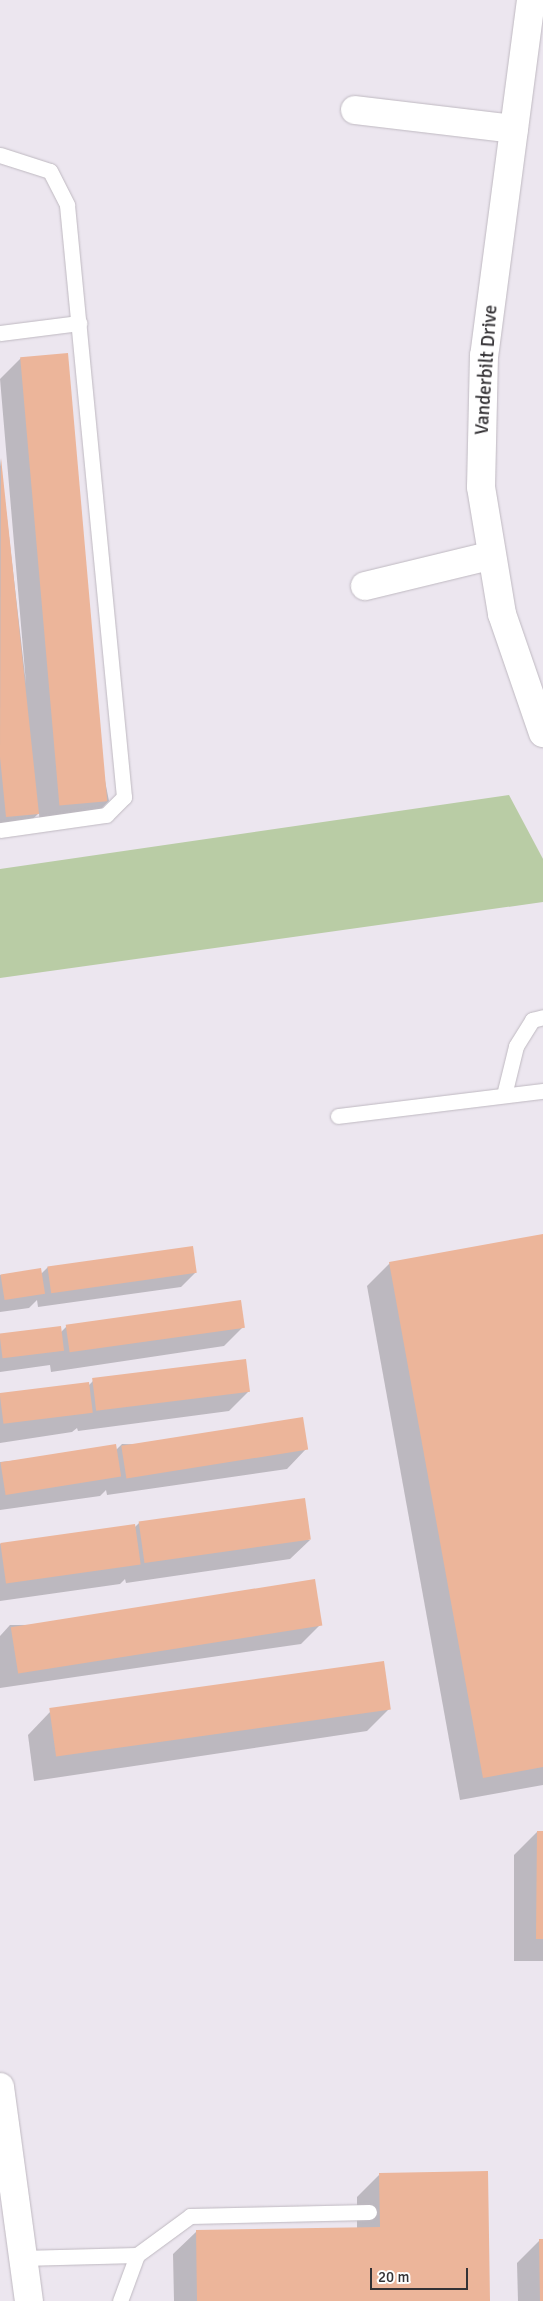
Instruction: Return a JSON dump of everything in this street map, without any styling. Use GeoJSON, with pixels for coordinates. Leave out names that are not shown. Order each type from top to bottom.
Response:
{"type":"FeatureCollection","features":[{"type":"Feature","properties":{"kind":"street","name":"Vanderbilt Drive"},"geometry":{"type":"LineString","coordinates":[[531,0],[481,410],[482,486],[489,556],[505,623],[543,733]]}},
{"type":"Feature","properties":{"kind":"street"},"geometry":{"type":"LineString","coordinates":[[355,110],[514,129]]}},
{"type":"Feature","properties":{"kind":"street"},"geometry":{"type":"LineString","coordinates":[[365,586],[489,556]]}},
{"type":"Feature","properties":{"kind":"street"},"geometry":{"type":"LineString","coordinates":[[0,2087],[5,2155],[29,2301]]}},
{"type":"Feature","properties":{"kind":"lane"},"geometry":{"type":"LineString","coordinates":[[0,155],[50,171],[67,205],[124,797],[106,815],[0,830]]}},
{"type":"Feature","properties":{"kind":"lane"},"geometry":{"type":"LineString","coordinates":[[0,333],[79,323]]}},
{"type":"Feature","properties":{"kind":"lane"},"geometry":{"type":"LineString","coordinates":[[504,1096],[516,1046],[532,1020],[543,1017]]}},
{"type":"Feature","properties":{"kind":"lane"},"geometry":{"type":"LineString","coordinates":[[338,1116],[543,1091]]}},
{"type":"Feature","properties":{"kind":"lane"},"geometry":{"type":"LineString","coordinates":[[120,2301],[137,2255],[190,2216],[369,2212]]}},
{"type":"Feature","properties":{"kind":"lane"},"geometry":{"type":"LineString","coordinates":[[21,2258],[137,2255]]}},
{"type":"Feature","properties":{"kind":"green space"},"geometry":{"type":"Polygon","coordinates":[[[509,795],[543,859],[543,902],[0,978],[0,869],[509,795]]]}},
{"type":"Feature","properties":{"kind":"building"},"geometry":{"type":"Polygon","coordinates":[[[68,353],[107,801],[59,805],[20,357],[68,353]]]}},
{"type":"Feature","properties":{"kind":"building"},"geometry":{"type":"Polygon","coordinates":[[[1,458],[39,814],[6,817],[0,757],[1,458]]]}},
{"type":"Feature","properties":{"kind":"building"},"geometry":{"type":"Polygon","coordinates":[[[543,1234],[543,1767],[483,1778],[389,1262],[543,1234]]]}},
{"type":"Feature","properties":{"kind":"building"},"geometry":{"type":"Polygon","coordinates":[[[193,1246],[197,1273],[51,1293],[47,1266],[193,1246]]]}},
{"type":"Feature","properties":{"kind":"building"},"geometry":{"type":"Polygon","coordinates":[[[41,1268],[45,1294],[5,1300],[1,1274],[41,1268]]]}},
{"type":"Feature","properties":{"kind":"building"},"geometry":{"type":"Polygon","coordinates":[[[241,1300],[245,1328],[70,1352],[66,1325],[241,1300]]]}},
{"type":"Feature","properties":{"kind":"building"},"geometry":{"type":"Polygon","coordinates":[[[61,1326],[64,1351],[3,1358],[0,1333],[61,1326]]]}},
{"type":"Feature","properties":{"kind":"building"},"geometry":{"type":"Polygon","coordinates":[[[246,1359],[250,1392],[96,1411],[92,1378],[246,1359]]]}},
{"type":"Feature","properties":{"kind":"building"},"geometry":{"type":"Polygon","coordinates":[[[89,1382],[93,1413],[3,1424],[0,1393],[89,1382]]]}},
{"type":"Feature","properties":{"kind":"building"},"geometry":{"type":"Polygon","coordinates":[[[303,1417],[308,1450],[126,1478],[121,1446],[303,1417]]]}},
{"type":"Feature","properties":{"kind":"building"},"geometry":{"type":"Polygon","coordinates":[[[116,1444],[121,1477],[6,1495],[0,1462],[116,1444]]]}},
{"type":"Feature","properties":{"kind":"building"},"geometry":{"type":"Polygon","coordinates":[[[305,1498],[311,1540],[144,1563],[139,1521],[305,1498]]]}},
{"type":"Feature","properties":{"kind":"building"},"geometry":{"type":"Polygon","coordinates":[[[135,1524],[141,1565],[6,1584],[0,1543],[135,1524]]]}},
{"type":"Feature","properties":{"kind":"building"},"geometry":{"type":"Polygon","coordinates":[[[315,1579],[322,1625],[18,1674],[11,1627],[315,1579]]]}},
{"type":"Feature","properties":{"kind":"building"},"geometry":{"type":"Polygon","coordinates":[[[384,1661],[391,1710],[56,1757],[49,1708],[384,1661]]]}},
{"type":"Feature","properties":{"kind":"building"},"geometry":{"type":"Polygon","coordinates":[[[537,1831],[543,1831],[543,1939],[536,1939],[537,1831]]]}},
{"type":"Feature","properties":{"kind":"building"},"geometry":{"type":"Polygon","coordinates":[[[488,2171],[490,2301],[197,2301],[196,2230],[380,2227],[379,2173],[488,2171]]]}},
{"type":"Feature","properties":{"kind":"building"},"geometry":{"type":"Polygon","coordinates":[[[539,2239],[543,2239],[543,2301],[540,2301],[539,2239]]]}}]}
